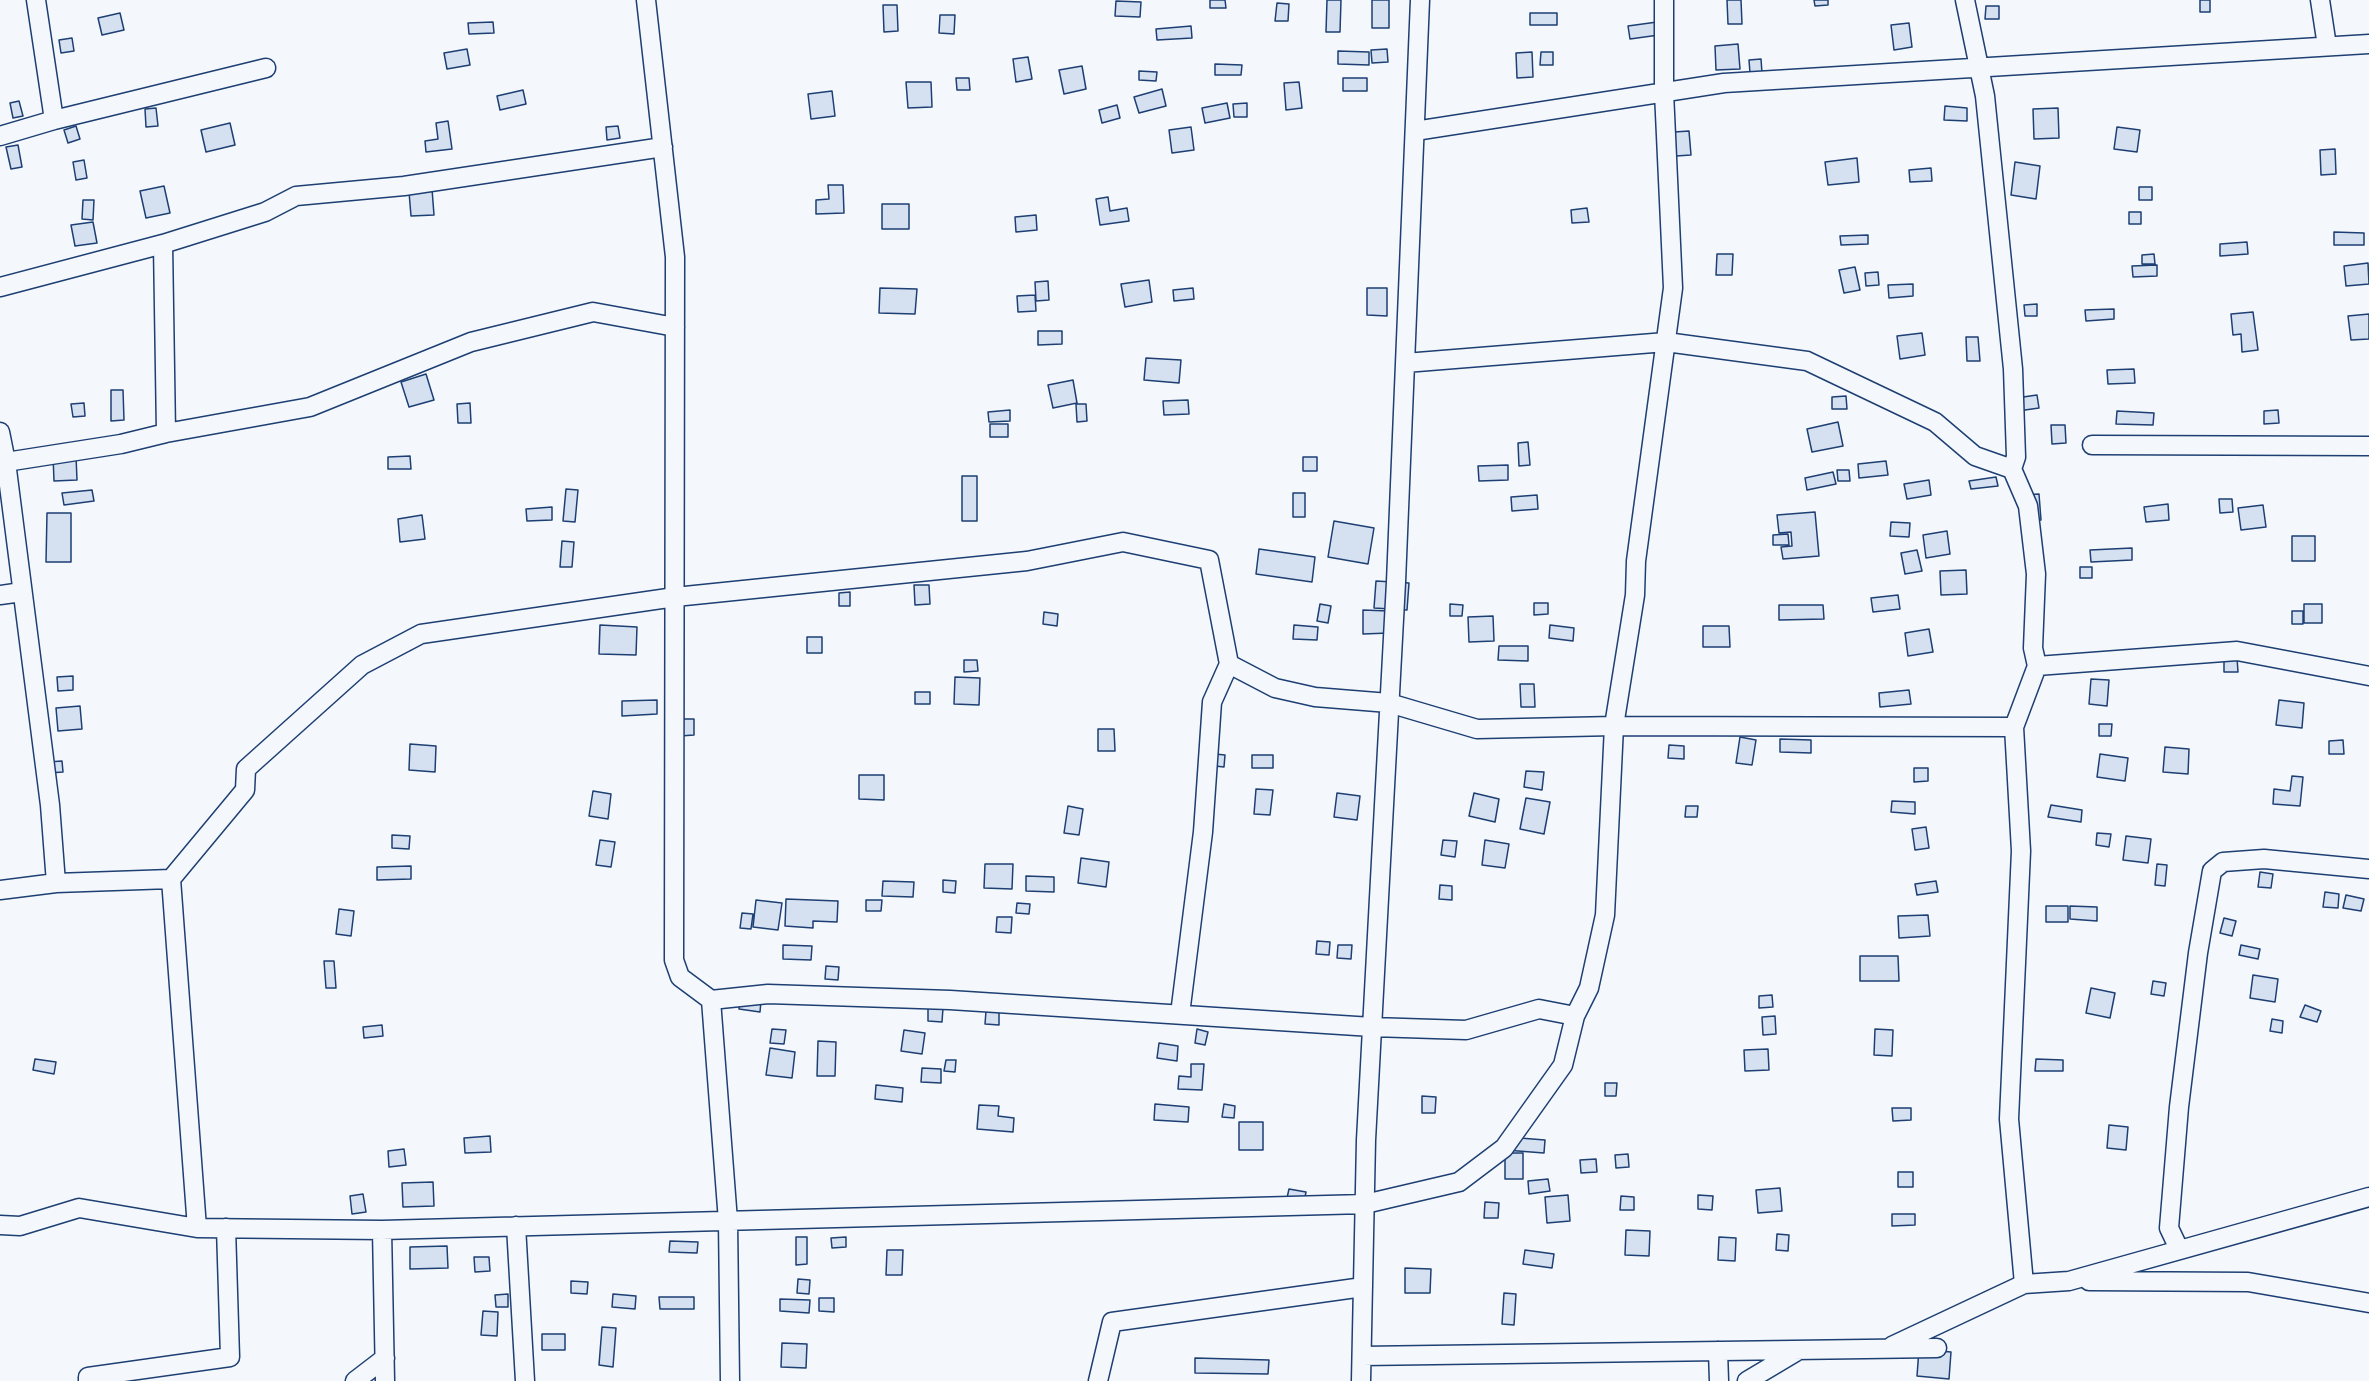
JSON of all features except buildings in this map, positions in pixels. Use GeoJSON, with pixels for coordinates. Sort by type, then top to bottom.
{"type":"FeatureCollection","features":[{"type":"Feature","properties":{"kind":"street"},"geometry":{"type":"LineString","coordinates":[[36,0],[54,120]]}},
{"type":"Feature","properties":{"kind":"street"},"geometry":{"type":"LineString","coordinates":[[646,0],[675,258],[674,960],[680,977],[711,1000],[779,994],[950,999],[1372,1027],[1466,1030],[1539,1009],[1575,1016]]}},
{"type":"Feature","properties":{"kind":"street"},"geometry":{"type":"LineString","coordinates":[[1361,1381],[1372,1027],[1405,363],[1420,0]]}},
{"type":"Feature","properties":{"kind":"street"},"geometry":{"type":"LineString","coordinates":[[0,1225],[20,1226],[79,1208],[197,1228],[382,1230],[1365,1204],[1459,1182],[1504,1148],[1563,1065],[1575,1016],[1589,988],[1605,915],[1614,726],[1635,595],[1635,561],[1673,288],[1664,92],[1664,0]]}},
{"type":"Feature","properties":{"kind":"street"},"geometry":{"type":"LineString","coordinates":[[1965,0],[1985,96],[2013,369],[2016,457],[2012,469],[2028,506],[2036,574],[2033,648],[2037,666],[2014,727],[2021,851],[2009,1119],[2024,1284]]}},
{"type":"Feature","properties":{"kind":"street"},"geometry":{"type":"LineString","coordinates":[[2320,0],[2327,46]]}},
{"type":"Feature","properties":{"kind":"street"},"geometry":{"type":"LineString","coordinates":[[1415,131],[1724,83],[2369,44]]}},
{"type":"Feature","properties":{"kind":"street"},"geometry":{"type":"LineString","coordinates":[[0,136],[54,120],[266,68]]}},
{"type":"Feature","properties":{"kind":"street"},"geometry":{"type":"LineString","coordinates":[[0,287],[164,244],[265,212],[296,196],[404,186],[663,147]]}},
{"type":"Feature","properties":{"kind":"street"},"geometry":{"type":"LineString","coordinates":[[164,244],[166,433]]}},
{"type":"Feature","properties":{"kind":"street"},"geometry":{"type":"LineString","coordinates":[[6,462],[121,444],[166,433],[310,407],[471,342],[593,312],[675,327]]}},
{"type":"Feature","properties":{"kind":"street"},"geometry":{"type":"LineString","coordinates":[[1405,363],[1666,342],[1807,361],[1935,422],[1975,456],[2012,469]]}},
{"type":"Feature","properties":{"kind":"street"},"geometry":{"type":"LineString","coordinates":[[0,432],[6,462],[50,805],[56,883]]}},
{"type":"Feature","properties":{"kind":"street"},"geometry":{"type":"LineString","coordinates":[[2092,445],[2369,446]]}},
{"type":"Feature","properties":{"kind":"street"},"geometry":{"type":"LineString","coordinates":[[197,1228],[171,879],[245,790],[246,769],[362,664],[421,634],[675,597],[1028,561],[1123,542],[1209,560],[1229,664],[1212,702],[1203,832],[1180,1014]]}},
{"type":"Feature","properties":{"kind":"street"},"geometry":{"type":"LineString","coordinates":[[0,595],[22,592]]}},
{"type":"Feature","properties":{"kind":"street"},"geometry":{"type":"LineString","coordinates":[[2037,666],[2237,651],[2369,676]]}},
{"type":"Feature","properties":{"kind":"street"},"geometry":{"type":"LineString","coordinates":[[1229,664],[1275,688],[1316,697],[1389,703],[1477,729],[1614,726],[2014,727]]}},
{"type":"Feature","properties":{"kind":"street"},"geometry":{"type":"LineString","coordinates":[[2179,1249],[2169,1228],[2198,953],[2212,871],[2223,862],[2264,859],[2369,869]]}},
{"type":"Feature","properties":{"kind":"street"},"geometry":{"type":"LineString","coordinates":[[0,890],[56,883],[171,879]]}},
{"type":"Feature","properties":{"kind":"street"},"geometry":{"type":"LineString","coordinates":[[711,1000],[728,1221],[730,1381]]}},
{"type":"Feature","properties":{"kind":"street"},"geometry":{"type":"LineString","coordinates":[[2069,1281],[2369,1197]]}},
{"type":"Feature","properties":{"kind":"street"},"geometry":{"type":"LineString","coordinates":[[516,1226],[525,1381]]}},
{"type":"Feature","properties":{"kind":"street"},"geometry":{"type":"LineString","coordinates":[[88,1381],[88,1377],[230,1356],[226,1228]]}},
{"type":"Feature","properties":{"kind":"street"},"geometry":{"type":"LineString","coordinates":[[382,1230],[385,1381]]}},
{"type":"Feature","properties":{"kind":"street"},"geometry":{"type":"LineString","coordinates":[[1887,1348],[2024,1284],[2069,1281],[2248,1282],[2369,1303]]}},
{"type":"Feature","properties":{"kind":"street"},"geometry":{"type":"LineString","coordinates":[[1098,1381],[1112,1322],[1364,1287]]}},
{"type":"Feature","properties":{"kind":"street"},"geometry":{"type":"LineString","coordinates":[[1362,1356],[1937,1348]]}},
{"type":"Feature","properties":{"kind":"street"},"geometry":{"type":"LineString","coordinates":[[1747,1381],[1800,1349]]}},
{"type":"Feature","properties":{"kind":"street"},"geometry":{"type":"LineString","coordinates":[[1718,1351],[1719,1381]]}},
{"type":"Feature","properties":{"kind":"street"},"geometry":{"type":"LineString","coordinates":[[355,1381],[385,1358]]}}]}
